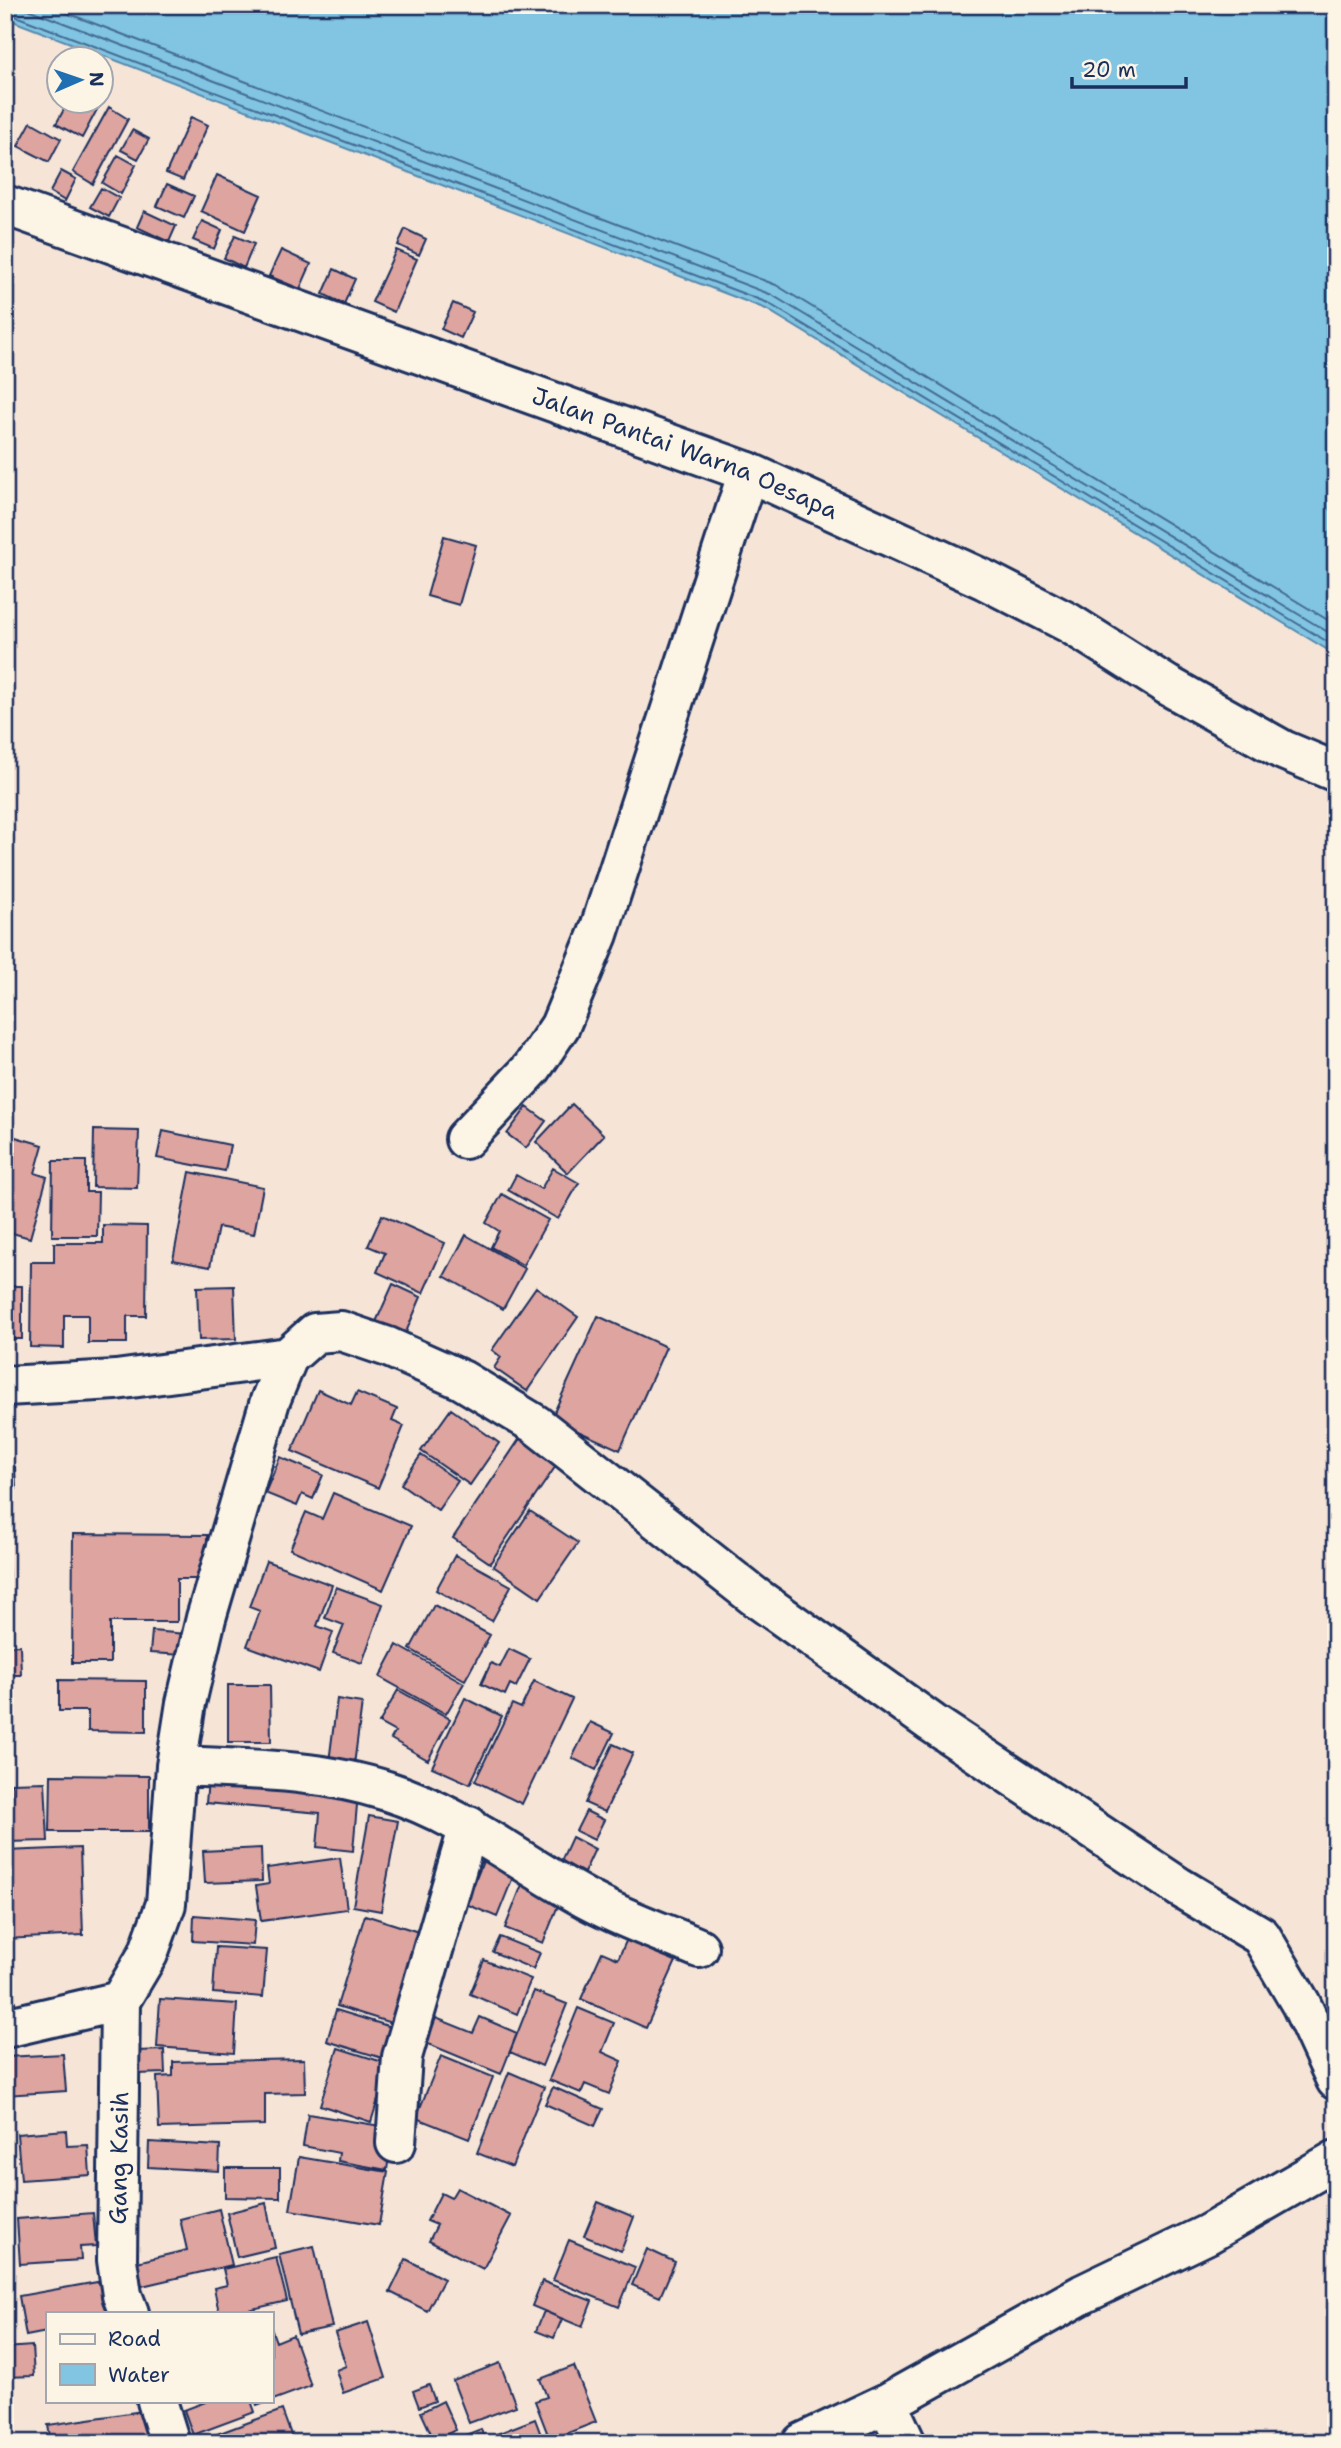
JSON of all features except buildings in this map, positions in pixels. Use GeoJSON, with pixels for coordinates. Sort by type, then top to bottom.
{"type":"FeatureCollection","features":[{"type":"Feature","properties":{"kind":"street","name":"Jalan Pantai Warna Oesapa"},"geometry":{"type":"LineString","coordinates":[[5,205],[748,472],[997,586],[1069,623],[1167,685],[1283,750],[1336,772]]}},
{"type":"Feature","properties":{"kind":"street"},"geometry":{"type":"LineString","coordinates":[[466,1139],[532,1068],[560,1026],[598,934],[748,472]]}},
{"type":"Feature","properties":{"kind":"street"},"geometry":{"type":"LineString","coordinates":[[5,2028],[120,2001],[148,1954],[166,1904],[176,1766],[186,1703],[206,1618],[270,1401],[288,1357],[314,1333],[341,1331],[388,1347],[463,1380],[535,1424],[754,1596],[932,1723],[1179,1887],[1261,1936],[1301,2004],[1336,2080]]}},
{"type":"Feature","properties":{"kind":"street"},"geometry":{"type":"LineString","coordinates":[[5,1386],[116,1380],[288,1357]]}},
{"type":"Feature","properties":{"kind":"street"},"geometry":{"type":"LineString","coordinates":[[176,1766],[271,1770],[333,1777],[388,1791],[469,1826],[592,1902],[699,1948]]}},
{"type":"Feature","properties":{"kind":"street"},"geometry":{"type":"LineString","coordinates":[[396,2143],[404,2047],[469,1826]]}},
{"type":"Feature","properties":{"kind":"street","name":"Gang Kasih"},"geometry":{"type":"LineString","coordinates":[[120,2001],[117,2260],[122,2295],[129,2312]]}},
{"type":"Feature","properties":{"kind":"street"},"geometry":{"type":"LineString","coordinates":[[802,2443],[887,2403],[1083,2294],[1209,2234],[1336,2160]]}},
{"type":"Feature","properties":{"kind":"street"},"geometry":{"type":"LineString","coordinates":[[157,2402],[170,2443]]}},
{"type":"Feature","properties":{"kind":"street"},"geometry":{"type":"LineString","coordinates":[[887,2403],[906,2443]]}},
{"type":"Feature","properties":{"kind":"water"},"geometry":{"type":"Polygon","coordinates":[[[5,5],[1336,5],[1336,655],[766,309],[116,60],[116,46],[78,46],[5,18],[5,5]]]}}]}
